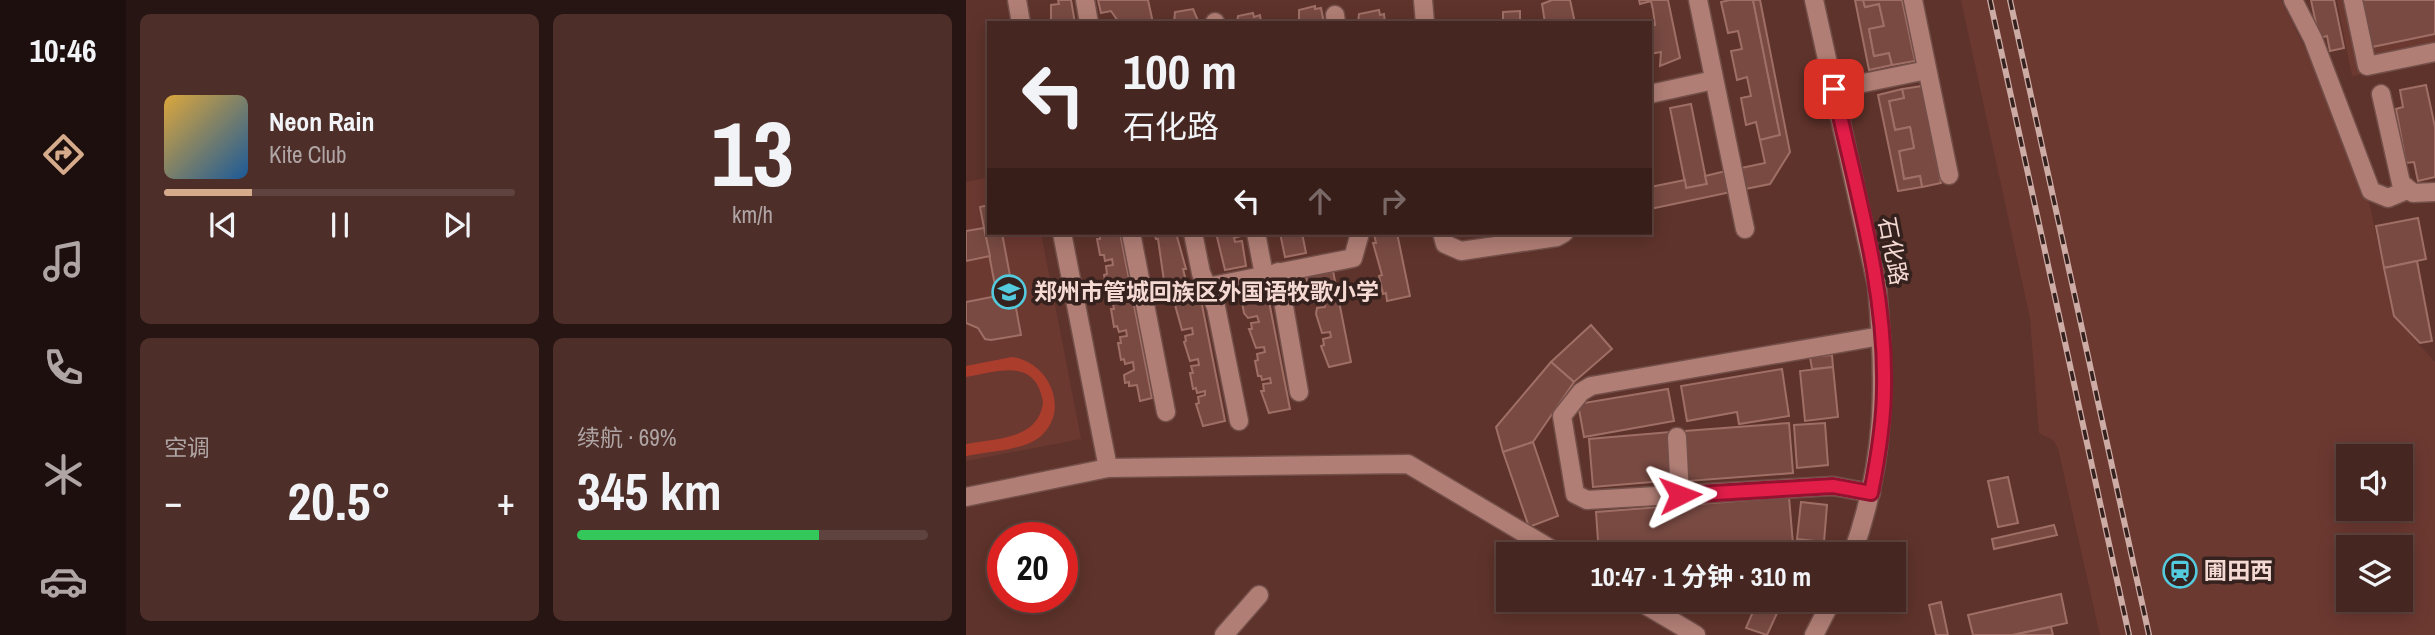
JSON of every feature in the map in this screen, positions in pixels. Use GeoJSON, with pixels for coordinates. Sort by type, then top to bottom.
{"type":"FeatureCollection","features":[{"type":"Feature","properties":{"kind":"street"},"geometry":{"type":"LineString","coordinates":[[1017,0],[1021,21]]}},
{"type":"Feature","properties":{"kind":"street"},"geometry":{"type":"LineString","coordinates":[[1085,0],[1089,21]]}},
{"type":"Feature","properties":{"kind":"street"},"geometry":{"type":"LineString","coordinates":[[1423,0],[1425,21]]}},
{"type":"Feature","properties":{"kind":"street"},"geometry":{"type":"LineString","coordinates":[[1698,0],[1745,229]]}},
{"type":"Feature","properties":{"kind":"street","name":"石化路"},"geometry":{"type":"LineString","coordinates":[[1814,0],[1877,286],[1881,336],[1884,387],[1880,447],[1871,493],[1856,542]]}},
{"type":"Feature","properties":{"kind":"street"},"geometry":{"type":"LineString","coordinates":[[1913,0],[1949,175]]}},
{"type":"Feature","properties":{"kind":"street"},"geometry":{"type":"LineString","coordinates":[[2293,0],[2313,39],[2371,191],[2388,198],[2407,190],[2435,192]]}},
{"type":"Feature","properties":{"kind":"street"},"geometry":{"type":"LineString","coordinates":[[2353,0],[2367,66],[2435,52]]}},
{"type":"Feature","properties":{"kind":"street"},"geometry":{"type":"LineString","coordinates":[[1834,89],[1927,70]]}},
{"type":"Feature","properties":{"kind":"street"},"geometry":{"type":"LineString","coordinates":[[1652,93],[1714,80]]}},
{"type":"Feature","properties":{"kind":"street"},"geometry":{"type":"LineString","coordinates":[[2381,94],[2401,183],[2407,190]]}},
{"type":"Feature","properties":{"kind":"street"},"geometry":{"type":"LineString","coordinates":[[1062,235],[1108,468]]}},
{"type":"Feature","properties":{"kind":"street"},"geometry":{"type":"LineString","coordinates":[[1131,235],[1166,412]]}},
{"type":"Feature","properties":{"kind":"street"},"geometry":{"type":"LineString","coordinates":[[1193,235],[1201,273],[1216,307],[1239,421]]}},
{"type":"Feature","properties":{"kind":"street"},"geometry":{"type":"LineString","coordinates":[[1257,235],[1271,274],[1299,392]]}},
{"type":"Feature","properties":{"kind":"street"},"geometry":{"type":"LineString","coordinates":[[1207,286],[1353,258],[1359,235]]}},
{"type":"Feature","properties":{"kind":"street"},"geometry":{"type":"LineString","coordinates":[[1443,235],[1445,244],[1461,251],[1560,235]]}},
{"type":"Feature","properties":{"kind":"street"},"geometry":{"type":"LineString","coordinates":[[1871,493],[1833,486],[1587,500],[1575,494],[1562,416],[1581,392],[1591,386],[1881,336]]}},
{"type":"Feature","properties":{"kind":"street"},"geometry":{"type":"LineString","coordinates":[[1677,437],[1680,495]]}},
{"type":"Feature","properties":{"kind":"street"},"geometry":{"type":"LineString","coordinates":[[966,497],[1108,468],[1408,464],[1539,542]]}},
{"type":"Feature","properties":{"kind":"street"},"geometry":{"type":"LineString","coordinates":[[1224,635],[1259,595]]}},
{"type":"Feature","properties":{"kind":"street"},"geometry":{"type":"LineString","coordinates":[[1657,612],[1696,635]]}},
{"type":"Feature","properties":{"kind":"street"},"geometry":{"type":"LineString","coordinates":[[1814,635],[1826,612]]}},
{"type":"Feature","properties":{"kind":"shaded area","name":"圃田西"},"geometry":{"type":"Polygon","coordinates":[[[1961,0],[2281,0],[2322,83],[2370,206],[2393,316],[2435,362],[2435,635],[2100,635],[2058,448],[2053,440],[2039,433],[2030,318],[1961,0]]]}},
{"type":"Feature","properties":{"kind":"shaded area"},"geometry":{"type":"Polygon","coordinates":[[[2337,0],[2435,0],[2435,60],[2352,76],[2337,0]]]}},
{"type":"Feature","properties":{"kind":"shaded area","name":"郑州市管城回族区外国语牧歌小学"},"geometry":{"type":"Polygon","coordinates":[[[987,177],[987,235],[1041,235],[1081,439],[966,461],[966,182],[987,177]]]}},
{"type":"Feature","properties":{"kind":"shaded area"},"geometry":{"type":"Polygon","coordinates":[[[1012,357],[1025,360],[1045,377],[1054,400],[1050,425],[1041,436],[1025,445],[966,456],[966,444],[1014,435],[1034,424],[1040,414],[1043,402],[1039,388],[1033,378],[1024,373],[1003,370],[966,377],[966,366],[1012,357]]]}},
{"type":"Feature","properties":{"kind":"building"},"geometry":{"type":"Polygon","coordinates":[[[1058,0],[1071,0],[1075,21],[1051,21],[1051,5],[1059,4],[1058,0]]]}},
{"type":"Feature","properties":{"kind":"building"},"geometry":{"type":"Polygon","coordinates":[[[1098,0],[1148,0],[1153,21],[1118,21],[1111,11],[1101,13],[1098,0]]]}},
{"type":"Feature","properties":{"kind":"building"},"geometry":{"type":"Polygon","coordinates":[[[1552,0],[1570,0],[1575,21],[1545,21],[1542,4],[1552,0]]]}},
{"type":"Feature","properties":{"kind":"building"},"geometry":{"type":"Polygon","coordinates":[[[1639,0],[1668,0],[1680,58],[1660,66],[1661,52],[1652,54],[1652,26],[1655,25],[1651,1],[1640,4],[1639,0]]]}},
{"type":"Feature","properties":{"kind":"building"},"geometry":{"type":"Polygon","coordinates":[[[1753,0],[1780,135],[1760,140],[1756,122],[1746,125],[1741,98],[1751,96],[1747,77],[1737,80],[1731,51],[1742,49],[1738,31],[1728,33],[1721,2],[1753,0]]]}},
{"type":"Feature","properties":{"kind":"building"},"geometry":{"type":"Polygon","coordinates":[[[1753,0],[1760,0],[1790,152],[1770,184],[1745,189],[1741,168],[1765,163],[1760,140],[1780,135],[1753,0]]]}},
{"type":"Feature","properties":{"kind":"building"},"geometry":{"type":"Polygon","coordinates":[[[1855,0],[1863,0],[1865,7],[1879,4],[1884,26],[1869,29],[1874,56],[1889,53],[1892,65],[1869,70],[1855,0]]]}},
{"type":"Feature","properties":{"kind":"building"},"geometry":{"type":"Polygon","coordinates":[[[1863,0],[1902,0],[1915,61],[1892,65],[1889,53],[1874,56],[1869,29],[1884,26],[1879,4],[1865,7],[1863,0]]]}},
{"type":"Feature","properties":{"kind":"building"},"geometry":{"type":"Polygon","coordinates":[[[2311,0],[2334,0],[2344,48],[2330,51],[2327,36],[2319,38],[2311,0]]]}},
{"type":"Feature","properties":{"kind":"building"},"geometry":{"type":"Polygon","coordinates":[[[2362,0],[2435,0],[2435,34],[2372,47],[2362,0]]]}},
{"type":"Feature","properties":{"kind":"building"},"geometry":{"type":"Polygon","coordinates":[[[1315,6],[1315,9],[1321,8],[1324,21],[1299,21],[1299,10],[1315,6]]]}},
{"type":"Feature","properties":{"kind":"building"},"geometry":{"type":"Polygon","coordinates":[[[1193,9],[1198,21],[1174,21],[1175,12],[1193,9]]]}},
{"type":"Feature","properties":{"kind":"building"},"geometry":{"type":"Polygon","coordinates":[[[1379,10],[1380,15],[1384,14],[1385,21],[1358,21],[1359,14],[1379,10]]]}},
{"type":"Feature","properties":{"kind":"building"},"geometry":{"type":"Polygon","coordinates":[[[1520,11],[1520,21],[1503,21],[1503,12],[1520,11]]]}},
{"type":"Feature","properties":{"kind":"building"},"geometry":{"type":"Polygon","coordinates":[[[1253,13],[1254,17],[1260,15],[1261,21],[1237,21],[1238,16],[1253,13]]]}},
{"type":"Feature","properties":{"kind":"building"},"geometry":{"type":"Polygon","coordinates":[[[2426,85],[2435,127],[2435,177],[2418,181],[2414,162],[2406,163],[2396,109],[2403,107],[2400,90],[2426,85]]]}},
{"type":"Feature","properties":{"kind":"building"},"geometry":{"type":"Polygon","coordinates":[[[1922,86],[1941,183],[1922,187],[1920,176],[1904,179],[1899,151],[1914,148],[1910,127],[1895,130],[1889,101],[1904,98],[1902,89],[1922,86]]]}},
{"type":"Feature","properties":{"kind":"building"},"geometry":{"type":"Polygon","coordinates":[[[1902,89],[1904,98],[1889,101],[1895,130],[1910,127],[1914,148],[1899,151],[1904,179],[1920,176],[1922,187],[1898,191],[1878,95],[1902,89]]]}},
{"type":"Feature","properties":{"kind":"building"},"geometry":{"type":"Polygon","coordinates":[[[1691,104],[1707,184],[1686,188],[1670,108],[1691,104]]]}},
{"type":"Feature","properties":{"kind":"building"},"geometry":{"type":"Polygon","coordinates":[[[1726,171],[1731,192],[1652,209],[1652,187],[1685,180],[1686,188],[1707,184],[1705,176],[1726,171]]]}},
{"type":"Feature","properties":{"kind":"building"},"geometry":{"type":"Polygon","coordinates":[[[987,205],[987,235],[1002,235],[1021,335],[985,339],[978,328],[966,323],[966,302],[997,296],[980,207],[987,205]]]}},
{"type":"Feature","properties":{"kind":"building"},"geometry":{"type":"Polygon","coordinates":[[[2418,218],[2426,259],[2384,268],[2376,226],[2418,218]]]}},
{"type":"Feature","properties":{"kind":"building"},"geometry":{"type":"Polygon","coordinates":[[[984,228],[990,256],[966,261],[966,231],[984,228]]]}},
{"type":"Feature","properties":{"kind":"building"},"geometry":{"type":"Polygon","coordinates":[[[1100,235],[1120,235],[1152,398],[1140,401],[1137,385],[1129,386],[1129,382],[1125,383],[1124,375],[1134,370],[1133,362],[1125,364],[1124,359],[1121,360],[1118,343],[1121,343],[1120,337],[1127,336],[1126,330],[1119,332],[1117,326],[1114,327],[1111,309],[1114,309],[1113,304],[1121,303],[1119,295],[1112,297],[1111,291],[1107,291],[1104,275],[1107,274],[1106,266],[1113,265],[1112,259],[1105,261],[1104,255],[1100,255],[1097,239],[1100,239],[1100,235]]]}},
{"type":"Feature","properties":{"kind":"building"},"geometry":{"type":"Polygon","coordinates":[[[1155,235],[1177,235],[1186,269],[1183,269],[1186,281],[1167,284],[1164,281],[1155,235]]]}},
{"type":"Feature","properties":{"kind":"building"},"geometry":{"type":"Polygon","coordinates":[[[1216,235],[1241,235],[1234,238],[1235,242],[1242,241],[1246,266],[1225,270],[1216,235]]]}},
{"type":"Feature","properties":{"kind":"building"},"geometry":{"type":"Polygon","coordinates":[[[1280,235],[1302,235],[1306,253],[1285,257],[1280,235]]]}},
{"type":"Feature","properties":{"kind":"building"},"geometry":{"type":"Polygon","coordinates":[[[1374,235],[1397,235],[1410,296],[1387,301],[1379,276],[1382,275],[1373,243],[1376,243],[1374,235]]]}},
{"type":"Feature","properties":{"kind":"building"},"geometry":{"type":"Polygon","coordinates":[[[2417,261],[2432,341],[2420,343],[2394,316],[2384,268],[2417,261]]]}},
{"type":"Feature","properties":{"kind":"building"},"geometry":{"type":"Polygon","coordinates":[[[1333,271],[1351,362],[1329,367],[1321,346],[1324,345],[1323,339],[1331,337],[1330,332],[1322,333],[1316,314],[1317,308],[1325,307],[1324,301],[1314,303],[1310,298],[1306,276],[1333,271]]]}},
{"type":"Feature","properties":{"kind":"building"},"geometry":{"type":"Polygon","coordinates":[[[1266,286],[1290,409],[1269,413],[1261,391],[1264,391],[1263,384],[1271,383],[1270,378],[1262,380],[1261,376],[1258,376],[1255,361],[1258,360],[1257,354],[1265,352],[1264,347],[1256,348],[1249,329],[1252,329],[1251,323],[1259,322],[1257,316],[1248,318],[1244,313],[1240,291],[1266,286]]]}},
{"type":"Feature","properties":{"kind":"building"},"geometry":{"type":"Polygon","coordinates":[[[1201,300],[1225,421],[1203,426],[1196,404],[1199,403],[1198,397],[1205,395],[1205,391],[1197,393],[1196,388],[1193,389],[1190,373],[1193,373],[1191,366],[1199,365],[1198,359],[1190,361],[1184,342],[1185,336],[1193,334],[1192,328],[1182,330],[1175,305],[1201,300]]]}},
{"type":"Feature","properties":{"kind":"building"},"geometry":{"type":"Polygon","coordinates":[[[1591,325],[1612,349],[1574,382],[1551,362],[1591,325]]]}},
{"type":"Feature","properties":{"kind":"building"},"geometry":{"type":"Polygon","coordinates":[[[1832,355],[1833,367],[1812,369],[1810,357],[1832,355]]]}},
{"type":"Feature","properties":{"kind":"building"},"geometry":{"type":"Polygon","coordinates":[[[1551,362],[1574,382],[1533,442],[1503,452],[1496,427],[1551,362]]]}},
{"type":"Feature","properties":{"kind":"building"},"geometry":{"type":"Polygon","coordinates":[[[1833,367],[1838,417],[1805,421],[1800,371],[1833,367]]]}},
{"type":"Feature","properties":{"kind":"building"},"geometry":{"type":"Polygon","coordinates":[[[1782,369],[1789,416],[1739,424],[1737,412],[1687,421],[1681,386],[1782,369]]]}},
{"type":"Feature","properties":{"kind":"building"},"geometry":{"type":"Polygon","coordinates":[[[1668,389],[1674,421],[1584,437],[1578,404],[1668,389]]]}},
{"type":"Feature","properties":{"kind":"building"},"geometry":{"type":"Polygon","coordinates":[[[1789,423],[1793,473],[1688,481],[1685,431],[1789,423]]]}},
{"type":"Feature","properties":{"kind":"building"},"geometry":{"type":"Polygon","coordinates":[[[1825,423],[1828,465],[1797,468],[1794,425],[1825,423]]]}},
{"type":"Feature","properties":{"kind":"building"},"geometry":{"type":"Polygon","coordinates":[[[1670,432],[1675,480],[1593,487],[1589,439],[1670,432]]]}},
{"type":"Feature","properties":{"kind":"building"},"geometry":{"type":"Polygon","coordinates":[[[1533,442],[1558,516],[1529,527],[1503,452],[1533,442]]]}},
{"type":"Feature","properties":{"kind":"building"},"geometry":{"type":"Polygon","coordinates":[[[2008,477],[2018,523],[1998,527],[1988,481],[2008,477]]]}},
{"type":"Feature","properties":{"kind":"building"},"geometry":{"type":"Polygon","coordinates":[[[1789,497],[1793,542],[1598,542],[1596,512],[1789,497]]]}},
{"type":"Feature","properties":{"kind":"building"},"geometry":{"type":"Polygon","coordinates":[[[1801,502],[1827,505],[1824,542],[1797,539],[1801,502]]]}},
{"type":"Feature","properties":{"kind":"building"},"geometry":{"type":"Polygon","coordinates":[[[2054,525],[2057,535],[1994,549],[1992,539],[2054,525]]]}},
{"type":"Feature","properties":{"kind":"building"},"geometry":{"type":"Polygon","coordinates":[[[2061,594],[2067,623],[2013,635],[1973,635],[1968,615],[2061,594]]]}},
{"type":"Feature","properties":{"kind":"building"},"geometry":{"type":"Polygon","coordinates":[[[1941,602],[1948,635],[1936,635],[1929,605],[1941,602]]]}},
{"type":"Feature","properties":{"kind":"building"},"geometry":{"type":"Polygon","coordinates":[[[1753,612],[1778,612],[1767,635],[1746,628],[1753,612]]]}},
{"type":"Feature","properties":{"kind":"building"},"geometry":{"type":"Polygon","coordinates":[[[2051,627],[2053,635],[2013,635],[2051,627]]]}},
{"type":"Feature","properties":{"kind":"railway"},"geometry":{"type":"LineString","coordinates":[[1990,0],[2129,635]]}},
{"type":"Feature","properties":{"kind":"railway"},"geometry":{"type":"LineString","coordinates":[[2010,0],[2149,635]]}},
{"type":"Feature","properties":{"kind":"place","name":"郑州市管城回族区外国语牧歌小学"},"geometry":{"type":"Point","coordinates":[1009,292]}},
{"type":"Feature","properties":{"kind":"place","name":"圃田西"},"geometry":{"type":"Point","coordinates":[2180,571]}},
{"type":"Feature","properties":{"kind":"route"},"geometry":{"type":"LineString","coordinates":[[1680,495],[1833,486],[1871,493],[1880,447],[1884,387],[1877,286],[1834,89]]}}]}
